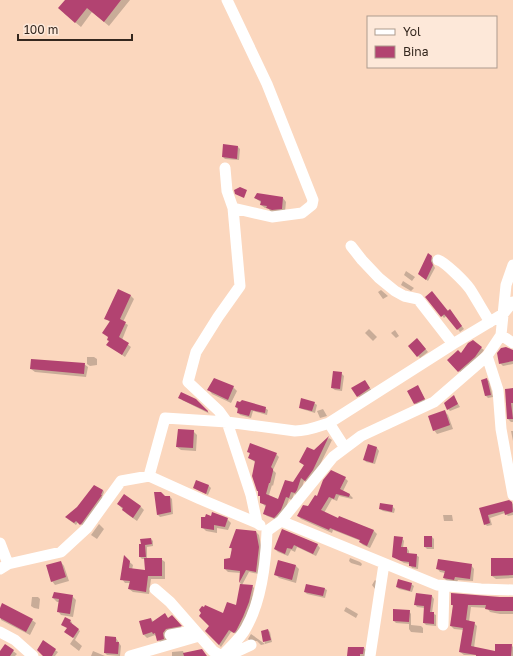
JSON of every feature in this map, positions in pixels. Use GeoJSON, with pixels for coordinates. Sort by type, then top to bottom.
{"type":"FeatureCollection","features":[{"type":"Feature","properties":{"kind":"street"},"geometry":{"type":"LineString","coordinates":[[227,0],[267,84],[313,200],[312,205],[302,213],[272,217],[233,208]]}},
{"type":"Feature","properties":{"kind":"street"},"geometry":{"type":"LineString","coordinates":[[225,168],[227,192],[233,208],[240,286],[196,352],[188,382],[219,411],[227,422],[252,495],[257,523]]}},
{"type":"Feature","properties":{"kind":"street"},"geometry":{"type":"LineString","coordinates":[[351,246],[375,273],[395,291],[404,296],[418,300],[453,344]]}},
{"type":"Feature","properties":{"kind":"street"},"geometry":{"type":"LineString","coordinates":[[438,260],[447,266],[470,288],[490,322]]}},
{"type":"Feature","properties":{"kind":"street"},"geometry":{"type":"LineString","coordinates":[[170,635],[186,632],[207,643],[213,651],[222,656],[227,651],[246,628],[257,603],[264,566],[267,531],[281,521],[333,457],[361,436],[434,402],[487,356],[501,335],[506,285],[513,265]]}},
{"type":"Feature","properties":{"kind":"street"},"geometry":{"type":"LineString","coordinates":[[149,476],[165,418],[227,422],[305,431],[329,423],[453,344],[504,314],[513,302]]}},
{"type":"Feature","properties":{"kind":"street"},"geometry":{"type":"LineString","coordinates":[[501,335],[513,343]]}},
{"type":"Feature","properties":{"kind":"street"},"geometry":{"type":"LineString","coordinates":[[487,356],[498,390],[501,429],[513,495]]}},
{"type":"Feature","properties":{"kind":"street"},"geometry":{"type":"LineString","coordinates":[[329,423],[346,448]]}},
{"type":"Feature","properties":{"kind":"street"},"geometry":{"type":"LineString","coordinates":[[0,543],[4,567],[61,552],[87,528],[121,482],[149,476],[257,523],[267,531]]}},
{"type":"Feature","properties":{"kind":"street"},"geometry":{"type":"LineString","coordinates":[[281,521],[436,585],[513,590]]}},
{"type":"Feature","properties":{"kind":"street"},"geometry":{"type":"LineString","coordinates":[[370,656],[384,564]]}},
{"type":"Feature","properties":{"kind":"street"},"geometry":{"type":"LineString","coordinates":[[443,625],[444,586]]}},
{"type":"Feature","properties":{"kind":"street"},"geometry":{"type":"LineString","coordinates":[[155,590],[170,602],[203,648]]}},
{"type":"Feature","properties":{"kind":"street"},"geometry":{"type":"LineString","coordinates":[[0,632],[15,640],[33,656]]}},
{"type":"Feature","properties":{"kind":"street"},"geometry":{"type":"LineString","coordinates":[[130,656],[194,637]]}},
{"type":"Feature","properties":{"kind":"street"},"geometry":{"type":"LineString","coordinates":[[227,651],[238,652],[251,645]]}},
{"type":"Feature","properties":{"kind":"building"},"geometry":{"type":"Polygon","coordinates":[[[65,0],[121,0],[104,22],[87,8],[75,23],[58,8],[65,0]]]}},
{"type":"Feature","properties":{"kind":"building"},"geometry":{"type":"Polygon","coordinates":[[[223,144],[238,146],[237,159],[222,157],[223,144]]]}},
{"type":"Feature","properties":{"kind":"building"},"geometry":{"type":"Polygon","coordinates":[[[240,187],[247,190],[244,198],[235,194],[234,190],[240,187]]]}},
{"type":"Feature","properties":{"kind":"building"},"geometry":{"type":"Polygon","coordinates":[[[257,193],[283,197],[282,209],[272,210],[266,208],[267,206],[260,205],[261,201],[254,198],[257,193]]]}},
{"type":"Feature","properties":{"kind":"building"},"geometry":{"type":"Polygon","coordinates":[[[428,253],[432,256],[431,261],[433,265],[426,280],[418,274],[428,253]]]}},
{"type":"Feature","properties":{"kind":"building"},"geometry":{"type":"Polygon","coordinates":[[[118,289],[131,295],[120,319],[126,322],[119,337],[129,343],[122,355],[106,345],[109,341],[107,340],[108,337],[102,333],[110,321],[104,319],[118,289]]]}},
{"type":"Feature","properties":{"kind":"building"},"geometry":{"type":"Polygon","coordinates":[[[432,291],[448,311],[441,317],[425,297],[432,291]]]}},
{"type":"Feature","properties":{"kind":"building"},"geometry":{"type":"Polygon","coordinates":[[[450,309],[462,326],[457,330],[444,314],[450,309]]]}},
{"type":"Feature","properties":{"kind":"building"},"geometry":{"type":"Polygon","coordinates":[[[417,338],[426,349],[417,357],[408,346],[417,338]]]}},
{"type":"Feature","properties":{"kind":"building"},"geometry":{"type":"Polygon","coordinates":[[[473,340],[482,347],[475,357],[458,372],[447,360],[458,350],[461,353],[468,343],[473,340]]]}},
{"type":"Feature","properties":{"kind":"building"},"geometry":{"type":"Polygon","coordinates":[[[506,347],[513,350],[513,361],[499,364],[497,353],[501,348],[506,347]]]}},
{"type":"Feature","properties":{"kind":"building"},"geometry":{"type":"Polygon","coordinates":[[[31,359],[85,363],[84,374],[30,369],[31,359]]]}},
{"type":"Feature","properties":{"kind":"building"},"geometry":{"type":"Polygon","coordinates":[[[333,371],[342,372],[340,389],[331,388],[333,371]]]}},
{"type":"Feature","properties":{"kind":"building"},"geometry":{"type":"Polygon","coordinates":[[[214,378],[234,386],[228,400],[207,390],[214,378]]]}},
{"type":"Feature","properties":{"kind":"building"},"geometry":{"type":"Polygon","coordinates":[[[487,378],[491,395],[485,396],[481,380],[487,378]]]}},
{"type":"Feature","properties":{"kind":"building"},"geometry":{"type":"Polygon","coordinates":[[[365,380],[370,388],[357,397],[351,388],[365,380]]]}},
{"type":"Feature","properties":{"kind":"building"},"geometry":{"type":"Polygon","coordinates":[[[418,385],[425,399],[414,404],[407,391],[418,385]]]}},
{"type":"Feature","properties":{"kind":"building"},"geometry":{"type":"Polygon","coordinates":[[[513,388],[513,403],[511,403],[513,419],[507,419],[505,389],[513,388]]]}},
{"type":"Feature","properties":{"kind":"building"},"geometry":{"type":"Polygon","coordinates":[[[181,392],[196,399],[208,412],[178,398],[181,392]]]}},
{"type":"Feature","properties":{"kind":"building"},"geometry":{"type":"Polygon","coordinates":[[[454,395],[458,404],[447,410],[444,403],[454,395]]]}},
{"type":"Feature","properties":{"kind":"building"},"geometry":{"type":"Polygon","coordinates":[[[301,398],[315,402],[312,411],[299,408],[301,398]]]}},
{"type":"Feature","properties":{"kind":"building"},"geometry":{"type":"Polygon","coordinates":[[[242,400],[266,407],[265,413],[251,410],[249,416],[237,413],[238,408],[235,407],[237,401],[240,402],[242,400]]]}},
{"type":"Feature","properties":{"kind":"building"},"geometry":{"type":"Polygon","coordinates":[[[445,410],[450,425],[433,431],[428,416],[445,410]]]}},
{"type":"Feature","properties":{"kind":"building"},"geometry":{"type":"Polygon","coordinates":[[[178,429],[194,430],[193,448],[176,447],[178,429]]]}},
{"type":"Feature","properties":{"kind":"building"},"geometry":{"type":"Polygon","coordinates":[[[329,436],[313,470],[305,481],[301,478],[297,490],[295,493],[291,492],[289,498],[286,497],[281,510],[276,516],[274,518],[263,514],[266,505],[260,503],[260,496],[258,496],[258,491],[252,476],[255,461],[248,458],[250,453],[247,452],[250,443],[277,453],[271,467],[273,471],[266,494],[278,499],[285,480],[293,482],[304,465],[299,462],[307,447],[314,450],[329,436]]]}},
{"type":"Feature","properties":{"kind":"building"},"geometry":{"type":"Polygon","coordinates":[[[368,444],[377,447],[373,463],[363,460],[368,444]]]}},
{"type":"Feature","properties":{"kind":"building"},"geometry":{"type":"Polygon","coordinates":[[[331,470],[346,477],[340,489],[350,494],[349,497],[336,494],[334,499],[329,497],[321,510],[338,518],[339,516],[374,530],[367,546],[359,542],[360,540],[330,528],[329,530],[297,516],[303,505],[308,506],[315,495],[317,496],[323,480],[331,470]]]}},
{"type":"Feature","properties":{"kind":"building"},"geometry":{"type":"Polygon","coordinates":[[[196,480],[209,485],[206,494],[193,488],[196,480]]]}},
{"type":"Feature","properties":{"kind":"building"},"geometry":{"type":"Polygon","coordinates":[[[94,485],[103,490],[102,495],[82,523],[80,525],[76,521],[74,523],[65,517],[77,507],[94,485]]]}},
{"type":"Feature","properties":{"kind":"building"},"geometry":{"type":"Polygon","coordinates":[[[154,492],[161,492],[165,496],[170,496],[171,512],[157,515],[154,492]]]}},
{"type":"Feature","properties":{"kind":"building"},"geometry":{"type":"Polygon","coordinates":[[[124,494],[141,506],[133,518],[122,510],[123,508],[117,504],[124,494]]]}},
{"type":"Feature","properties":{"kind":"building"},"geometry":{"type":"Polygon","coordinates":[[[509,500],[512,502],[513,512],[505,515],[504,511],[488,515],[490,523],[484,525],[479,508],[509,500]]]}},
{"type":"Feature","properties":{"kind":"building"},"geometry":{"type":"Polygon","coordinates":[[[380,503],[393,505],[392,512],[379,509],[380,503]]]}},
{"type":"Feature","properties":{"kind":"building"},"geometry":{"type":"Polygon","coordinates":[[[212,512],[228,518],[225,527],[214,525],[214,530],[201,528],[201,517],[205,517],[206,514],[211,516],[212,512]]]}},
{"type":"Feature","properties":{"kind":"building"},"geometry":{"type":"Polygon","coordinates":[[[236,529],[256,531],[259,547],[256,572],[246,570],[239,583],[240,571],[224,569],[224,559],[230,558],[232,548],[229,548],[236,529]]]}},
{"type":"Feature","properties":{"kind":"building"},"geometry":{"type":"Polygon","coordinates":[[[282,529],[318,544],[313,554],[294,545],[292,549],[287,548],[285,554],[274,549],[282,529]]]}},
{"type":"Feature","properties":{"kind":"building"},"geometry":{"type":"Polygon","coordinates":[[[394,536],[403,537],[401,547],[407,547],[407,553],[417,554],[416,567],[409,566],[409,562],[401,561],[392,557],[394,536]]]}},
{"type":"Feature","properties":{"kind":"building"},"geometry":{"type":"Polygon","coordinates":[[[424,536],[432,536],[432,547],[424,547],[424,536]]]}},
{"type":"Feature","properties":{"kind":"building"},"geometry":{"type":"Polygon","coordinates":[[[151,538],[152,544],[145,545],[146,557],[139,557],[139,544],[141,544],[140,539],[151,538]]]}},
{"type":"Feature","properties":{"kind":"building"},"geometry":{"type":"Polygon","coordinates":[[[124,555],[130,561],[129,568],[145,570],[144,558],[162,558],[162,576],[148,576],[146,592],[128,589],[130,581],[120,580],[124,555]]]}},
{"type":"Feature","properties":{"kind":"building"},"geometry":{"type":"Polygon","coordinates":[[[491,558],[513,558],[513,575],[491,576],[491,558]]]}},
{"type":"Feature","properties":{"kind":"building"},"geometry":{"type":"Polygon","coordinates":[[[438,559],[472,564],[470,579],[455,577],[454,580],[443,578],[445,571],[436,569],[438,559]]]}},
{"type":"Feature","properties":{"kind":"building"},"geometry":{"type":"Polygon","coordinates":[[[278,560],[296,565],[292,580],[274,575],[278,560]]]}},
{"type":"Feature","properties":{"kind":"building"},"geometry":{"type":"Polygon","coordinates":[[[61,561],[66,577],[51,582],[46,565],[61,561]]]}},
{"type":"Feature","properties":{"kind":"building"},"geometry":{"type":"Polygon","coordinates":[[[398,579],[412,583],[410,591],[396,587],[398,579]]]}},
{"type":"Feature","properties":{"kind":"building"},"geometry":{"type":"Polygon","coordinates":[[[240,584],[253,585],[249,602],[236,631],[234,633],[229,630],[219,645],[205,631],[209,626],[199,616],[201,613],[199,610],[205,605],[223,613],[227,602],[236,605],[240,584]]]}},
{"type":"Feature","properties":{"kind":"building"},"geometry":{"type":"Polygon","coordinates":[[[306,584],[325,588],[323,596],[304,592],[306,584]]]}},
{"type":"Feature","properties":{"kind":"building"},"geometry":{"type":"Polygon","coordinates":[[[54,592],[73,595],[70,614],[57,612],[59,599],[52,598],[54,592]]]}},
{"type":"Feature","properties":{"kind":"building"},"geometry":{"type":"Polygon","coordinates":[[[416,593],[432,595],[430,612],[434,612],[434,624],[423,623],[424,606],[414,605],[416,593]]]}},
{"type":"Feature","properties":{"kind":"building"},"geometry":{"type":"Polygon","coordinates":[[[451,593],[513,597],[513,611],[496,611],[485,609],[486,605],[468,605],[466,620],[475,622],[471,646],[495,651],[495,644],[512,644],[511,656],[476,656],[459,652],[463,628],[450,626],[453,605],[451,605],[451,593]]]}},
{"type":"Feature","properties":{"kind":"building"},"geometry":{"type":"Polygon","coordinates":[[[2,603],[33,619],[26,632],[0,618],[0,608],[2,603]]]}},
{"type":"Feature","properties":{"kind":"building"},"geometry":{"type":"Polygon","coordinates":[[[393,609],[410,610],[409,622],[393,621],[393,609]]]}},
{"type":"Feature","properties":{"kind":"building"},"geometry":{"type":"Polygon","coordinates":[[[165,613],[168,618],[172,615],[182,626],[166,629],[163,633],[164,639],[157,641],[155,633],[153,634],[152,632],[143,635],[139,621],[151,618],[152,622],[165,613]]]}},
{"type":"Feature","properties":{"kind":"building"},"geometry":{"type":"Polygon","coordinates":[[[65,617],[71,620],[70,622],[79,629],[73,638],[64,632],[67,628],[61,625],[65,617]]]}},
{"type":"Feature","properties":{"kind":"building"},"geometry":{"type":"Polygon","coordinates":[[[268,629],[271,640],[263,642],[261,631],[268,629]]]}},
{"type":"Feature","properties":{"kind":"building"},"geometry":{"type":"Polygon","coordinates":[[[105,636],[116,637],[116,642],[119,642],[118,654],[104,653],[105,636]]]}},
{"type":"Feature","properties":{"kind":"building"},"geometry":{"type":"Polygon","coordinates":[[[43,640],[56,649],[52,656],[43,656],[37,650],[43,640]]]}},
{"type":"Feature","properties":{"kind":"building"},"geometry":{"type":"Polygon","coordinates":[[[5,644],[14,650],[10,656],[0,656],[0,651],[5,644]]]}},
{"type":"Feature","properties":{"kind":"building"},"geometry":{"type":"Polygon","coordinates":[[[348,647],[364,647],[363,654],[360,654],[360,656],[347,656],[348,647]]]}},
{"type":"Feature","properties":{"kind":"building"},"geometry":{"type":"Polygon","coordinates":[[[202,649],[207,656],[184,656],[183,653],[202,649]]]}}]}
